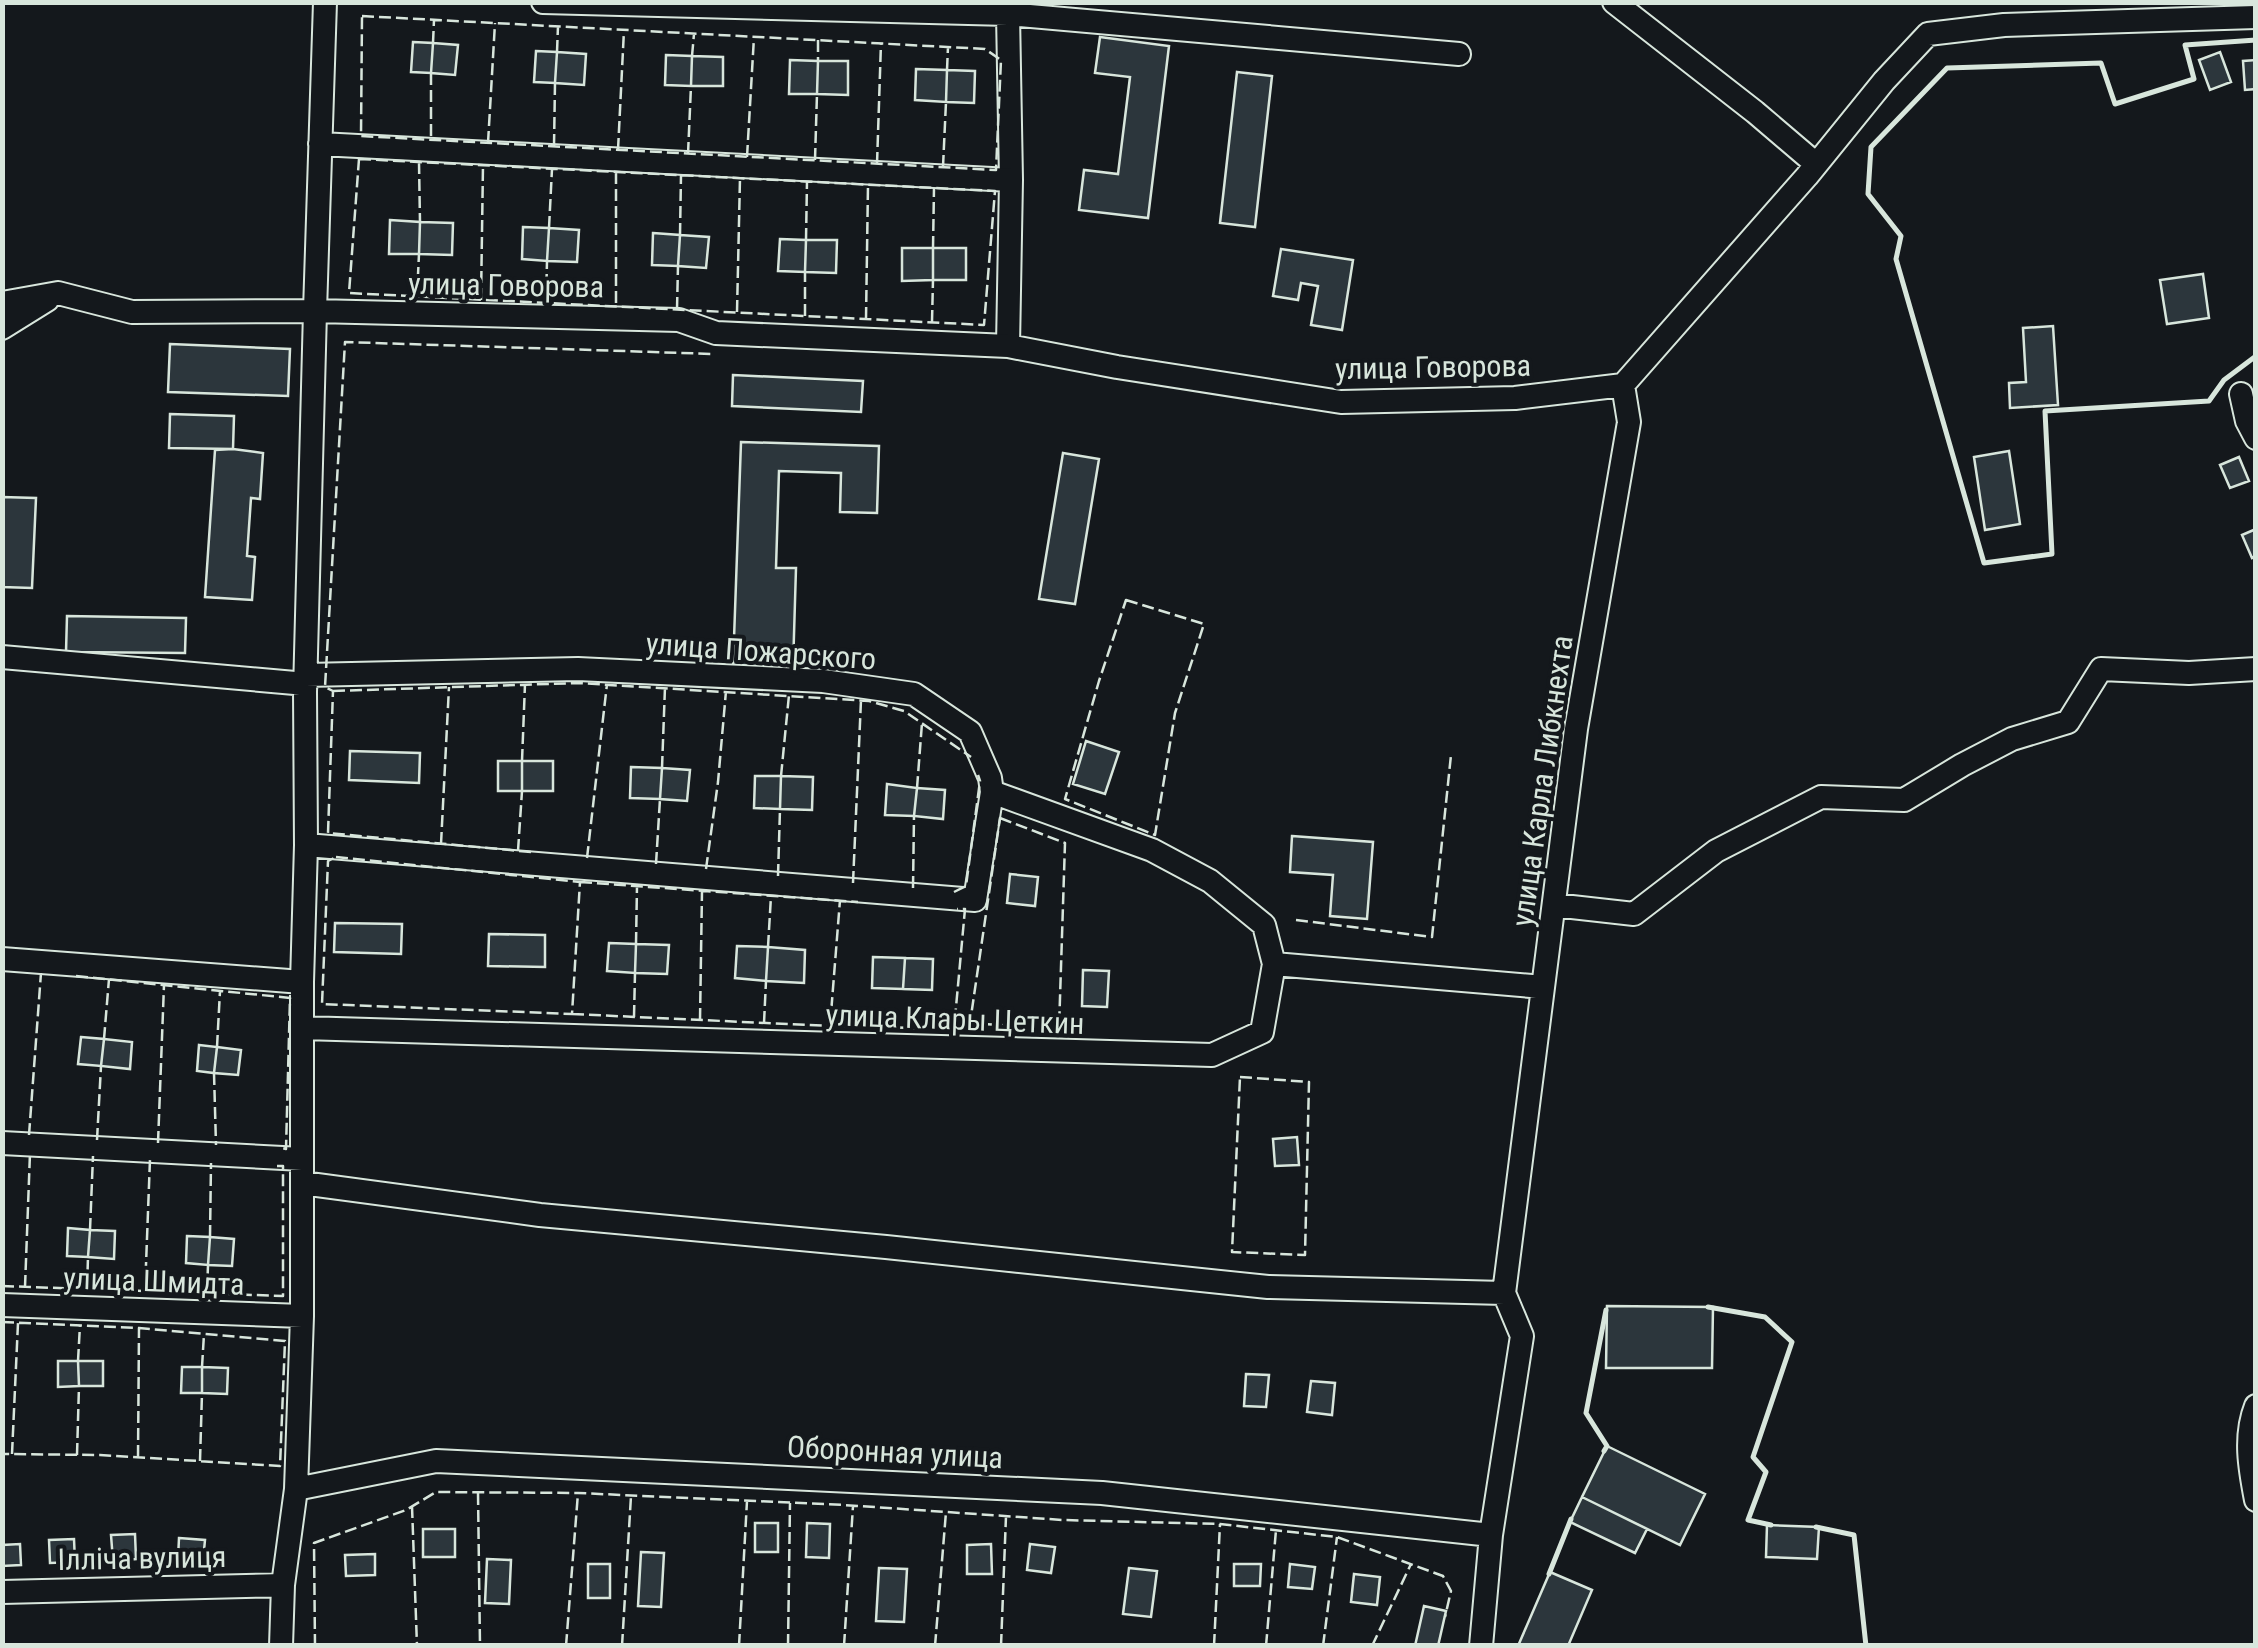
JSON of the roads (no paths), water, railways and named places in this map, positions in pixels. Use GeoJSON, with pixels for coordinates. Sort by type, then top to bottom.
{"type":"FeatureCollection","features":[{"type":"Feature","properties":{"kind":"street"},"geometry":{"type":"LineString","coordinates":[[281,1646],[283,1585],[296,1489],[302,1316],[306,679],[325,2]]}},
{"type":"Feature","properties":{"kind":"street"},"geometry":{"type":"LineString","coordinates":[[544,2],[1008,15],[1459,54]]}},
{"type":"Feature","properties":{"kind":"street"},"geometry":{"type":"LineString","coordinates":[[1614,2],[1816,164]]}},
{"type":"Feature","properties":{"kind":"street"},"geometry":{"type":"LineString","coordinates":[[1008,15],[1011,180],[1008,346]]}},
{"type":"Feature","properties":{"kind":"street"},"geometry":{"type":"LineString","coordinates":[[1623,386],[1928,34],[2004,25],[2256,17]]}},
{"type":"Feature","properties":{"kind":"street"},"geometry":{"type":"LineString","coordinates":[[320,144],[1011,180]]}},
{"type":"Feature","properties":{"kind":"street"},"geometry":{"type":"LineString","coordinates":[[2,328],[58,293]]}},
{"type":"Feature","properties":{"kind":"street","name":"улица Говорова"},"geometry":{"type":"LineString","coordinates":[[2,303],[58,293],[132,312],[314,311],[679,320],[716,333],[1008,346],[1341,402],[1515,398],[1623,386]]}},
{"type":"Feature","properties":{"kind":"street","name":"улица Карла Либкнехта"},"geometry":{"type":"LineString","coordinates":[[1481,1646],[1491,1536],[1522,1336],[1504,1293],[1576,729],[1629,422],[1623,386]]}},
{"type":"Feature","properties":{"kind":"street"},"geometry":{"type":"LineString","coordinates":[[2241,394],[2247,421],[2256,438]]}},
{"type":"Feature","properties":{"kind":"street","name":"улица Пожарского"},"geometry":{"type":"LineString","coordinates":[[2,657],[306,679],[578,670],[823,681],[914,694],[970,732],[992,792]]}},
{"type":"Feature","properties":{"kind":"street"},"geometry":{"type":"LineString","coordinates":[[1554,905],[1634,914],[1716,851],[1821,797],[1904,800],[2012,739],[2068,722],[2101,669],[2188,673],[2256,669]]}},
{"type":"Feature","properties":{"kind":"street"},"geometry":{"type":"LineString","coordinates":[[306,845],[975,900],[992,792],[1152,850],[1210,880],[1264,925],[1274,964],[1543,987]]}},
{"type":"Feature","properties":{"kind":"street"},"geometry":{"type":"LineString","coordinates":[[2,959],[302,982]]}},
{"type":"Feature","properties":{"kind":"street","name":"улица Клары Цеткин"},"geometry":{"type":"LineString","coordinates":[[303,1028],[1212,1055],[1262,1032],[1274,964]]}},
{"type":"Feature","properties":{"kind":"street"},"geometry":{"type":"LineString","coordinates":[[2,1143],[302,1159]]}},
{"type":"Feature","properties":{"kind":"street"},"geometry":{"type":"LineString","coordinates":[[302,1183],[540,1215],[1268,1287],[1504,1293]]}},
{"type":"Feature","properties":{"kind":"street","name":"улица Шмидта"},"geometry":{"type":"LineString","coordinates":[[2,1305],[302,1316]]}},
{"type":"Feature","properties":{"kind":"street"},"geometry":{"type":"LineString","coordinates":[[2256,1406],[2250,1420],[2250,1465],[2256,1500]]}},
{"type":"Feature","properties":{"kind":"street","name":"Оборонная улица"},"geometry":{"type":"LineString","coordinates":[[296,1489],[436,1460],[1102,1492],[1491,1536]]}},
{"type":"Feature","properties":{"kind":"street","name":"Ілліча вулиця"},"geometry":{"type":"LineString","coordinates":[[2,1592],[283,1585]]}}]}
